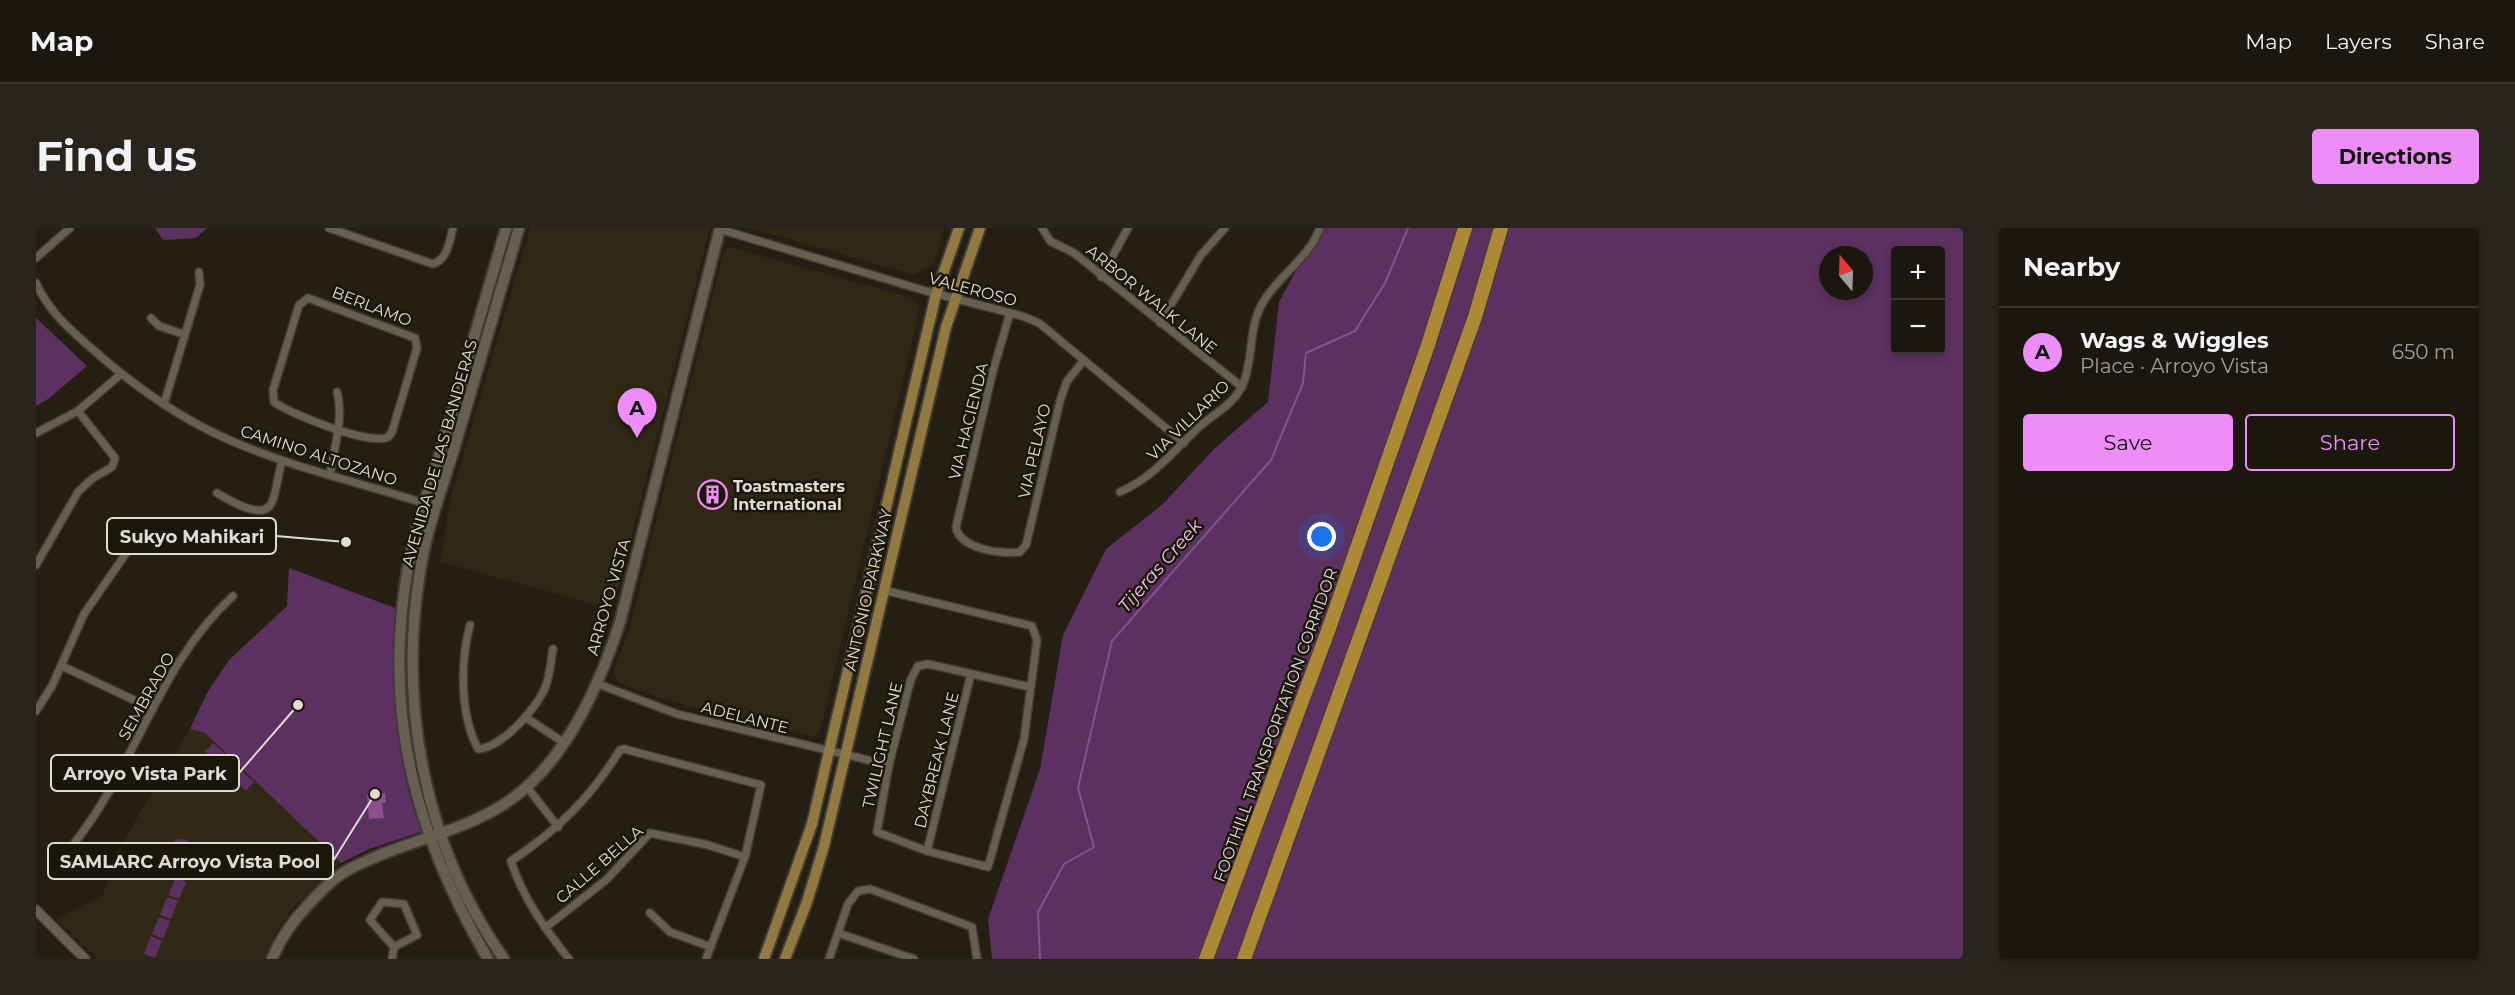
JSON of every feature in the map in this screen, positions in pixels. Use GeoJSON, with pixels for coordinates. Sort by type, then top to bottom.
{"type":"FeatureCollection","features":[{"type":"Feature","properties":{"kind":"highway","name":"FOOTHILL TRANSPORTATION CORRIDOR"},"geometry":{"type":"LineString","coordinates":[[1206,959],[1328,631],[1461,245],[1463,228]]}},
{"type":"Feature","properties":{"kind":"highway"},"geometry":{"type":"LineString","coordinates":[[1244,959],[1476,317],[1501,228]]}},
{"type":"Feature","properties":{"kind":"main road","name":"AVENIDA DE LAS BANDERAS"},"geometry":{"type":"LineString","coordinates":[[488,959],[458,908],[429,838],[406,752],[400,681],[400,638],[407,573],[424,503],[506,228]]}},
{"type":"Feature","properties":{"kind":"main road","name":"AVENIDA DE LAS BANDERAS"},"geometry":{"type":"LineString","coordinates":[[504,959],[469,902],[441,833],[418,750],[412,681],[412,638],[419,575],[436,507],[519,228]]}},
{"type":"Feature","properties":{"kind":"main road","name":"ANTONIO PARKWAY"},"geometry":{"type":"LineString","coordinates":[[764,959],[812,824],[827,751],[936,294],[959,228]]}},
{"type":"Feature","properties":{"kind":"main road","name":"ANTONIO PARKWAY"},"geometry":{"type":"LineString","coordinates":[[785,959],[816,874],[954,298],[980,228]]}},
{"type":"Feature","properties":{"kind":"main road","name":"ARROYO VISTA"},"geometry":{"type":"LineString","coordinates":[[272,959],[278,945],[296,918],[341,874],[394,850],[477,820],[527,787],[563,742],[598,684],[627,597],[720,229]]}},
{"type":"Feature","properties":{"kind":"street"},"geometry":{"type":"LineString","coordinates":[[36,258],[70,228]]}},
{"type":"Feature","properties":{"kind":"street"},"geometry":{"type":"LineString","coordinates":[[329,228],[425,264],[438,263],[446,254],[453,228]]}},
{"type":"Feature","properties":{"kind":"street"},"geometry":{"type":"LineString","coordinates":[[1101,277],[1128,228]]}},
{"type":"Feature","properties":{"kind":"street"},"geometry":{"type":"LineString","coordinates":[[1160,322],[1202,255],[1225,228]]}},
{"type":"Feature","properties":{"kind":"street","name":"VIA VILLARIO"},"geometry":{"type":"LineString","coordinates":[[1120,492],[1142,482],[1232,401],[1242,387],[1250,356],[1251,338],[1262,304],[1272,289],[1307,254],[1320,228]]}},
{"type":"Feature","properties":{"kind":"street","name":"VALEROSO"},"geometry":{"type":"LineString","coordinates":[[720,229],[1039,323],[1184,443]]}},
{"type":"Feature","properties":{"kind":"street","name":"ARBOR WALK LANE"},"geometry":{"type":"LineString","coordinates":[[1043,231],[1050,241],[1074,253],[1101,277],[1242,387]]}},
{"type":"Feature","properties":{"kind":"street"},"geometry":{"type":"LineString","coordinates":[[164,404],[183,334],[200,285],[199,272]]}},
{"type":"Feature","properties":{"kind":"street","name":"CAMINO ALTOZANO"},"geometry":{"type":"LineString","coordinates":[[36,283],[54,314],[121,374],[164,404],[227,439],[282,461],[436,507]]}},
{"type":"Feature","properties":{"kind":"street","name":"BERLAMO"},"geometry":{"type":"LineString","coordinates":[[308,298],[410,334],[417,343],[392,432],[388,437],[375,439],[338,429],[279,405],[272,397],[299,305],[308,298]]}},
{"type":"Feature","properties":{"kind":"street","name":"VIA HACIENDA"},"geometry":{"type":"LineString","coordinates":[[1010,313],[993,371],[956,526],[958,536],[965,543],[1010,553],[1020,552]]}},
{"type":"Feature","properties":{"kind":"street"},"geometry":{"type":"LineString","coordinates":[[151,318],[159,326],[183,334]]}},
{"type":"Feature","properties":{"kind":"street","name":"VIA PELAYO"},"geometry":{"type":"LineString","coordinates":[[1020,552],[1026,545],[1060,401],[1067,381],[1084,360]]}},
{"type":"Feature","properties":{"kind":"street"},"geometry":{"type":"LineString","coordinates":[[36,433],[78,411],[121,374]]}},
{"type":"Feature","properties":{"kind":"street"},"geometry":{"type":"LineString","coordinates":[[330,474],[338,429],[340,404],[337,393]]}},
{"type":"Feature","properties":{"kind":"street"},"geometry":{"type":"LineString","coordinates":[[36,564],[78,492],[93,478],[112,466],[115,458],[78,411]]}},
{"type":"Feature","properties":{"kind":"street"},"geometry":{"type":"LineString","coordinates":[[217,493],[257,511],[266,509],[272,504],[282,461]]}},
{"type":"Feature","properties":{"kind":"street"},"geometry":{"type":"LineString","coordinates":[[36,711],[62,666],[84,614],[136,539]]}},
{"type":"Feature","properties":{"kind":"street"},"geometry":{"type":"LineString","coordinates":[[883,590],[1032,626],[1037,640],[1029,687],[1024,739],[988,867],[927,851]]}},
{"type":"Feature","properties":{"kind":"street","name":"SEMBRADO"},"geometry":{"type":"LineString","coordinates":[[72,846],[118,773],[171,674],[193,641],[232,596]]}},
{"type":"Feature","properties":{"kind":"street"},"geometry":{"type":"LineString","coordinates":[[470,625],[466,641],[465,699],[471,735],[478,749],[490,749],[504,740],[525,717],[547,685],[553,649]]}},
{"type":"Feature","properties":{"kind":"street","name":"TWILIGHT LANE"},"geometry":{"type":"LineString","coordinates":[[927,851],[877,832],[889,765],[911,679],[918,666],[928,664],[971,674]]}},
{"type":"Feature","properties":{"kind":"street"},"geometry":{"type":"LineString","coordinates":[[62,666],[153,709]]}},
{"type":"Feature","properties":{"kind":"street"},"geometry":{"type":"LineString","coordinates":[[971,674],[1029,687]]}},
{"type":"Feature","properties":{"kind":"street","name":"DAYBREAK LANE"},"geometry":{"type":"LineString","coordinates":[[927,851],[971,674]]}},
{"type":"Feature","properties":{"kind":"street","name":"ADELANTE"},"geometry":{"type":"LineString","coordinates":[[598,684],[677,714],[889,765]]}},
{"type":"Feature","properties":{"kind":"street"},"geometry":{"type":"LineString","coordinates":[[525,717],[563,742]]}},
{"type":"Feature","properties":{"kind":"street"},"geometry":{"type":"LineString","coordinates":[[569,959],[545,928],[517,879],[511,861],[558,827],[580,806],[620,750],[629,749],[752,780],[758,782],[762,788],[745,856],[706,959]]}},
{"type":"Feature","properties":{"kind":"street"},"geometry":{"type":"LineString","coordinates":[[527,787],[558,827]]}},
{"type":"Feature","properties":{"kind":"street","name":"CALLE BELLA"},"geometry":{"type":"LineString","coordinates":[[545,928],[606,880],[651,832],[745,856]]}},
{"type":"Feature","properties":{"kind":"street"},"geometry":{"type":"LineString","coordinates":[[829,959],[848,904],[858,891],[870,889],[972,927],[977,959]]}},
{"type":"Feature","properties":{"kind":"street"},"geometry":{"type":"LineString","coordinates":[[382,902],[404,904],[417,935],[394,947],[369,920],[382,902]]}},
{"type":"Feature","properties":{"kind":"street"},"geometry":{"type":"LineString","coordinates":[[36,910],[85,959]]}},
{"type":"Feature","properties":{"kind":"street"},"geometry":{"type":"LineString","coordinates":[[650,914],[670,932],[711,947]]}},
{"type":"Feature","properties":{"kind":"street"},"geometry":{"type":"LineString","coordinates":[[838,933],[914,959]]}},
{"type":"Feature","properties":{"kind":"street"},"geometry":{"type":"LineString","coordinates":[[392,959],[394,947]]}},
{"type":"Feature","properties":{"kind":"shaded area"},"geometry":{"type":"Polygon","coordinates":[[[155,228],[207,228],[196,238],[163,240],[155,228]]]}},
{"type":"Feature","properties":{"kind":"shaded area"},"geometry":{"type":"Polygon","coordinates":[[[530,228],[710,228],[613,609],[440,562],[451,496],[530,228]]]}},
{"type":"Feature","properties":{"kind":"shaded area"},"geometry":{"type":"Polygon","coordinates":[[[750,228],[944,228],[934,264],[914,275],[750,228]]]}},
{"type":"Feature","properties":{"kind":"shaded area"},"geometry":{"type":"Polygon","coordinates":[[[1319,228],[1963,228],[1963,959],[992,959],[988,919],[1040,769],[1063,635],[1106,549],[1163,504],[1214,449],[1268,402],[1279,302],[1319,228]]]}},
{"type":"Feature","properties":{"kind":"shaded area"},"geometry":{"type":"Polygon","coordinates":[[[730,247],[913,298],[920,308],[820,732],[813,737],[668,701],[617,682],[613,672],[630,626],[724,250],[730,247]]]}},
{"type":"Feature","properties":{"kind":"shaded area"},"geometry":{"type":"Polygon","coordinates":[[[36,318],[87,366],[48,399],[36,406],[36,318]]]}},
{"type":"Feature","properties":{"kind":"shaded area"},"geometry":{"type":"Polygon","coordinates":[[[289,568],[395,608],[394,666],[400,749],[412,804],[421,832],[369,849],[341,863],[205,733],[190,729],[207,693],[229,660],[287,606],[289,568]]]}},
{"type":"Feature","properties":{"kind":"shaded area"},"geometry":{"type":"Polygon","coordinates":[[[190,729],[205,733],[341,863],[293,908],[276,932],[264,959],[98,959],[56,919],[102,896],[127,835],[190,729]]]}},
{"type":"Feature","properties":{"kind":"shaded area"},"geometry":{"type":"Polygon","coordinates":[[[213,743],[226,755],[217,763],[205,751],[213,743]]]}},
{"type":"Feature","properties":{"kind":"shaded area"},"geometry":{"type":"Polygon","coordinates":[[[227,756],[240,769],[232,777],[219,765],[227,756]]]}},
{"type":"Feature","properties":{"kind":"shaded area"},"geometry":{"type":"Polygon","coordinates":[[[241,770],[254,782],[246,791],[233,778],[241,770]]]}},
{"type":"Feature","properties":{"kind":"shaded area"},"geometry":{"type":"Polygon","coordinates":[[[385,793],[386,803],[382,803],[384,818],[369,819],[367,795],[385,793]]]}},
{"type":"Feature","properties":{"kind":"shaded area"},"geometry":{"type":"Polygon","coordinates":[[[181,839],[190,843],[194,852],[190,861],[181,865],[172,861],[168,852],[172,843],[181,839]]]}},
{"type":"Feature","properties":{"kind":"shaded area"},"geometry":{"type":"Polygon","coordinates":[[[176,877],[186,882],[179,899],[168,895],[176,877]]]}},
{"type":"Feature","properties":{"kind":"shaded area"},"geometry":{"type":"Polygon","coordinates":[[[167,897],[178,901],[171,919],[160,915],[167,897]]]}},
{"type":"Feature","properties":{"kind":"shaded area"},"geometry":{"type":"Polygon","coordinates":[[[159,917],[170,921],[163,939],[152,934],[159,917]]]}},
{"type":"Feature","properties":{"kind":"shaded area"},"geometry":{"type":"Polygon","coordinates":[[[151,936],[162,941],[155,958],[144,954],[151,936]]]}},
{"type":"Feature","properties":{"kind":"waterway","name":"Tijeras Creek"},"geometry":{"type":"LineString","coordinates":[[1040,959],[1038,912],[1064,864],[1094,847],[1078,788],[1112,641],[1271,460],[1303,383],[1306,353],[1355,331],[1385,283],[1408,228]]}},
{"type":"Feature","properties":{"kind":"place","name":"Wags & Wiggles"},"geometry":{"type":"Point","coordinates":[637,438]}},
{"type":"Feature","properties":{"kind":"place","name":"Toastmasters International"},"geometry":{"type":"Point","coordinates":[712,495]}},
{"type":"Feature","properties":{"kind":"place","name":"Sukyo Mahikari"},"geometry":{"type":"Point","coordinates":[346,542]}},
{"type":"Feature","properties":{"kind":"place","name":"Arroyo Vista Park"},"geometry":{"type":"Point","coordinates":[298,705]}},
{"type":"Feature","properties":{"kind":"place","name":"SAMLARC Arroyo Vista Pool"},"geometry":{"type":"Point","coordinates":[375,794]}}]}
